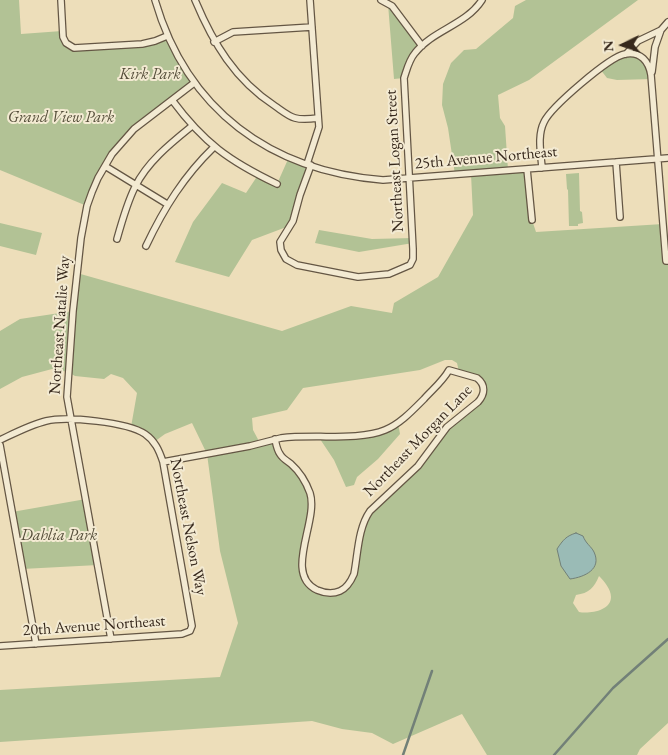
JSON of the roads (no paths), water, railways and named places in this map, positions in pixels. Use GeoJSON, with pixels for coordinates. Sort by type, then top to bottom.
{"type":"FeatureCollection","features":[{"type":"Feature","properties":{"kind":"street"},"geometry":{"type":"LineString","coordinates":[[60,0],[64,40],[68,45],[78,49],[142,44],[167,36]]}},
{"type":"Feature","properties":{"kind":"street","name":"25th Avenue Northeast"},"geometry":{"type":"LineString","coordinates":[[155,0],[167,36],[178,58],[206,100],[235,127],[270,149],[309,165],[348,176],[383,180],[668,158]]}},
{"type":"Feature","properties":{"kind":"street"},"geometry":{"type":"LineString","coordinates":[[195,0],[214,42],[237,73],[252,89],[268,102],[296,118],[318,118]]}},
{"type":"Feature","properties":{"kind":"street"},"geometry":{"type":"LineString","coordinates":[[309,165],[318,136],[310,0],[318,0]]}},
{"type":"Feature","properties":{"kind":"street"},"geometry":{"type":"LineString","coordinates":[[381,0],[392,6],[422,46]]}},
{"type":"Feature","properties":{"kind":"street","name":"Northeast Logan Street"},"geometry":{"type":"LineString","coordinates":[[309,165],[294,221],[280,242],[281,250],[288,262],[358,276],[389,274],[410,265],[414,250],[404,78],[410,60],[422,46],[470,14],[482,0]]}},
{"type":"Feature","properties":{"kind":"street"},"geometry":{"type":"LineString","coordinates":[[651,75],[655,48],[661,30],[668,22]]}},
{"type":"Feature","properties":{"kind":"street"},"geometry":{"type":"LineString","coordinates":[[214,42],[233,32],[312,27]]}},
{"type":"Feature","properties":{"kind":"street"},"geometry":{"type":"LineString","coordinates":[[542,168],[540,138],[546,118],[587,79],[615,59],[626,54],[638,41],[661,30]]}},
{"type":"Feature","properties":{"kind":"street"},"geometry":{"type":"LineString","coordinates":[[626,54],[635,54],[644,58],[650,66],[667,261]]}},
{"type":"Feature","properties":{"kind":"street","name":"Northeast Natalie Way"},"geometry":{"type":"LineString","coordinates":[[111,639],[67,388],[81,238],[87,206],[92,192],[105,166],[123,141],[134,129],[194,83]]}},
{"type":"Feature","properties":{"kind":"street"},"geometry":{"type":"LineString","coordinates":[[172,100],[192,126],[214,147],[233,162],[277,184]]}},
{"type":"Feature","properties":{"kind":"street"},"geometry":{"type":"LineString","coordinates":[[117,239],[128,201],[136,184],[158,156],[192,126]]}},
{"type":"Feature","properties":{"kind":"street"},"geometry":{"type":"LineString","coordinates":[[146,246],[167,204],[190,172],[214,147]]}},
{"type":"Feature","properties":{"kind":"street"},"geometry":{"type":"LineString","coordinates":[[616,162],[620,217]]}},
{"type":"Feature","properties":{"kind":"street"},"geometry":{"type":"LineString","coordinates":[[105,166],[167,204]]}},
{"type":"Feature","properties":{"kind":"street"},"geometry":{"type":"LineString","coordinates":[[527,169],[532,220]]}},
{"type":"Feature","properties":{"kind":"street","name":"Northeast Morgan Lane"},"geometry":{"type":"LineString","coordinates":[[449,370],[473,376],[480,381],[484,389],[482,398],[447,427],[418,466],[366,517],[352,581],[340,591],[327,593],[316,590],[304,575],[301,561],[312,513],[311,497],[301,474],[280,454],[275,439],[367,434],[384,430],[400,422],[442,380],[449,370]]}},
{"type":"Feature","properties":{"kind":"street"},"geometry":{"type":"LineString","coordinates":[[0,440],[45,421],[72,420]]}},
{"type":"Feature","properties":{"kind":"street","name":"Northeast Nelson Way"},"geometry":{"type":"LineString","coordinates":[[72,420],[126,426],[145,434],[159,449],[192,620],[190,631]]}},
{"type":"Feature","properties":{"kind":"street"},"geometry":{"type":"LineString","coordinates":[[163,462],[250,446],[275,439]]}},
{"type":"Feature","properties":{"kind":"street"},"geometry":{"type":"LineString","coordinates":[[0,445],[36,644]]}},
{"type":"Feature","properties":{"kind":"street","name":"20th Avenue Northeast"},"geometry":{"type":"LineString","coordinates":[[0,646],[182,634],[190,631]]}},
{"type":"Feature","properties":{"kind":"water"},"geometry":{"type":"Polygon","coordinates":[[[576,533],[583,536],[593,550],[596,563],[591,571],[570,579],[561,566],[557,549],[565,539],[576,533]]]}},
{"type":"Feature","properties":{"kind":"waterway"},"geometry":{"type":"LineString","coordinates":[[554,755],[613,688],[668,639]]}},
{"type":"Feature","properties":{"kind":"waterway"},"geometry":{"type":"LineString","coordinates":[[403,755],[432,671]]}},
{"type":"Feature","properties":{"kind":"park label","name":"Kirk Park"},"geometry":{"type":"Point","coordinates":[150,75]}},
{"type":"Feature","properties":{"kind":"park label","name":"Grand View Park"},"geometry":{"type":"Point","coordinates":[61,118]}},
{"type":"Feature","properties":{"kind":"park label","name":"Dahlia Park"},"geometry":{"type":"Point","coordinates":[59,536]}}]}
